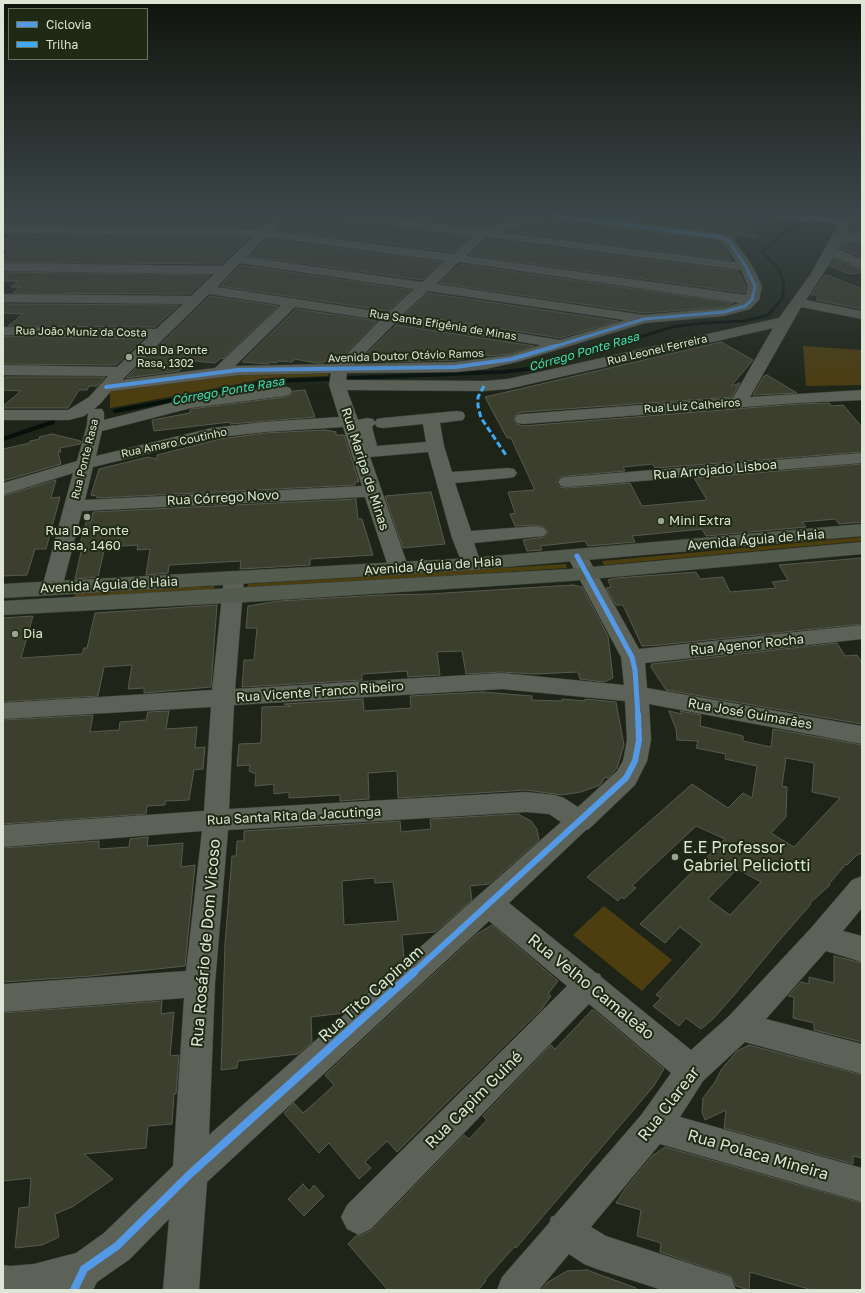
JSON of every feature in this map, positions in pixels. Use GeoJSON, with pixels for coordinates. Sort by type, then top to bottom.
{"type":"FeatureCollection","features":[{"type":"Feature","properties":{"kind":"main road","name":"Avenida Águia de Haia"},"geometry":{"type":"LineString","coordinates":[[234,587],[399,569],[471,564],[582,565],[862,530]]}},
{"type":"Feature","properties":{"kind":"main road","name":"Avenida Águia de Haia"},"geometry":{"type":"LineString","coordinates":[[3,608],[50,597],[862,548]]}},
{"type":"Feature","properties":{"kind":"main road","name":"Avenida Águia de Haia"},"geometry":{"type":"LineString","coordinates":[[3,590],[50,597]]}},
{"type":"Feature","properties":{"kind":"main road"},"geometry":{"type":"LineString","coordinates":[[3,601],[50,597]]}},
{"type":"Feature","properties":{"kind":"street","name":"Rua Ponte Rasa"},"geometry":{"type":"LineString","coordinates":[[50,597],[74,506],[95,416],[106,387],[220,275]]}},
{"type":"Feature","properties":{"kind":"street"},"geometry":{"type":"LineString","coordinates":[[351,275],[644,319]]}},
{"type":"Feature","properties":{"kind":"street"},"geometry":{"type":"LineString","coordinates":[[339,377],[392,317],[437,275]]}},
{"type":"Feature","properties":{"kind":"street"},"geometry":{"type":"LineString","coordinates":[[578,275],[752,300],[755,286],[750,275]]}},
{"type":"Feature","properties":{"kind":"street"},"geometry":{"type":"LineString","coordinates":[[739,402],[785,321],[816,275]]}},
{"type":"Feature","properties":{"kind":"street","name":"Rua Santa Efigênia de Minas"},"geometry":{"type":"LineString","coordinates":[[205,289],[563,344]]}},
{"type":"Feature","properties":{"kind":"street"},"geometry":{"type":"LineString","coordinates":[[3,298],[195,300]]}},
{"type":"Feature","properties":{"kind":"street","name":"Avenida Doutor Otávio Ramos"},"geometry":{"type":"LineString","coordinates":[[106,387],[221,371],[264,369],[339,377],[485,364],[512,359],[644,319],[724,312],[745,306],[752,300]]}},
{"type":"Feature","properties":{"kind":"street"},"geometry":{"type":"LineString","coordinates":[[221,371],[292,302]]}},
{"type":"Feature","properties":{"kind":"street"},"geometry":{"type":"LineString","coordinates":[[797,302],[862,315]]}},
{"type":"Feature","properties":{"kind":"street","name":"Rua Leonel Ferreira"},"geometry":{"type":"LineString","coordinates":[[339,377],[484,386],[508,384],[785,321]]}},
{"type":"Feature","properties":{"kind":"street","name":"Rua João Muniz da Costa"},"geometry":{"type":"LineString","coordinates":[[3,331],[160,334]]}},
{"type":"Feature","properties":{"kind":"street"},"geometry":{"type":"LineString","coordinates":[[3,370],[122,372]]}},
{"type":"Feature","properties":{"kind":"street","name":"Rua Maripa de Minas"},"geometry":{"type":"LineString","coordinates":[[339,377],[350,421],[399,569]]}},
{"type":"Feature","properties":{"kind":"street"},"geometry":{"type":"LineString","coordinates":[[3,414],[40,416],[69,415],[78,412],[95,416],[284,391]]}},
{"type":"Feature","properties":{"kind":"street","name":"Rua Luiz Calheiros"},"geometry":{"type":"LineString","coordinates":[[523,419],[862,394]]}},
{"type":"Feature","properties":{"kind":"street"},"geometry":{"type":"LineString","coordinates":[[3,427],[40,416]]}},
{"type":"Feature","properties":{"kind":"street"},"geometry":{"type":"LineString","coordinates":[[436,446],[370,452],[362,424],[457,416]]}},
{"type":"Feature","properties":{"kind":"street"},"geometry":{"type":"LineString","coordinates":[[431,418],[436,446],[462,538],[471,564]]}},
{"type":"Feature","properties":{"kind":"street","name":"Rua Amaro Coutinho"},"geometry":{"type":"LineString","coordinates":[[3,489],[84,464],[212,433],[264,427],[350,421]]}},
{"type":"Feature","properties":{"kind":"street","name":"Rua Arrojado Lisboa"},"geometry":{"type":"LineString","coordinates":[[567,482],[862,458]]}},
{"type":"Feature","properties":{"kind":"street"},"geometry":{"type":"LineString","coordinates":[[445,478],[508,473]]}},
{"type":"Feature","properties":{"kind":"street","name":"Rua Córrego Novo"},"geometry":{"type":"LineString","coordinates":[[74,506],[372,491]]}},
{"type":"Feature","properties":{"kind":"street"},"geometry":{"type":"LineString","coordinates":[[462,538],[537,532]]}},
{"type":"Feature","properties":{"kind":"street","name":"Rua Tito Capinam"},"geometry":{"type":"LineString","coordinates":[[79,1280],[117,1246],[190,1174],[490,904],[626,778],[635,761],[639,740],[635,670],[632,657],[582,565]]}},
{"type":"Feature","properties":{"kind":"street","name":"Rua Rosário de Dom Vicoso"},"geometry":{"type":"LineString","coordinates":[[181,1290],[190,1174],[200,983],[216,820],[223,698],[234,587]]}},
{"type":"Feature","properties":{"kind":"street","name":"Rua Agenor Rocha"},"geometry":{"type":"LineString","coordinates":[[632,657],[862,632]]}},
{"type":"Feature","properties":{"kind":"street","name":"Rua Vicente Franco Ribeiro"},"geometry":{"type":"LineString","coordinates":[[3,712],[502,681],[637,694]]}},
{"type":"Feature","properties":{"kind":"street","name":"Rua José Guimarães"},"geometry":{"type":"LineString","coordinates":[[637,694],[862,734]]}},
{"type":"Feature","properties":{"kind":"street","name":"Rua Santa Rita da Jacutinga"},"geometry":{"type":"LineString","coordinates":[[3,836],[216,820],[526,802],[542,802],[556,805],[580,822]]}},
{"type":"Feature","properties":{"kind":"street","name":"Rua Clarear"},"geometry":{"type":"LineString","coordinates":[[515,1290],[564,1230],[654,1126],[692,1070],[740,1026],[821,937],[862,888]]}},
{"type":"Feature","properties":{"kind":"street","name":"Rua Velho Camaleão"},"geometry":{"type":"LineString","coordinates":[[490,904],[692,1070]]}},
{"type":"Feature","properties":{"kind":"street"},"geometry":{"type":"LineString","coordinates":[[821,937],[862,949]]}},
{"type":"Feature","properties":{"kind":"street"},"geometry":{"type":"LineString","coordinates":[[3,998],[200,983]]}},
{"type":"Feature","properties":{"kind":"street","name":"Rua Capim Guiné"},"geometry":{"type":"LineString","coordinates":[[359,1217],[589,984]]}},
{"type":"Feature","properties":{"kind":"street"},"geometry":{"type":"LineString","coordinates":[[740,1026],[862,1059]]}},
{"type":"Feature","properties":{"kind":"street","name":"Rua Polaca Mineira"},"geometry":{"type":"LineString","coordinates":[[654,1126],[862,1185]]}},
{"type":"Feature","properties":{"kind":"street"},"geometry":{"type":"LineString","coordinates":[[564,1230],[596,1251],[718,1290]]}},
{"type":"Feature","properties":{"kind":"street"},"geometry":{"type":"LineString","coordinates":[[3,1283],[10,1284],[79,1280]]}},
{"type":"Feature","properties":{"kind":"shaded area"},"geometry":{"type":"Polygon","coordinates":[[[803,346],[862,350],[862,385],[806,386],[803,346]]]}},
{"type":"Feature","properties":{"kind":"shaded area"},"geometry":{"type":"Polygon","coordinates":[[[233,372],[328,372],[328,376],[270,378],[110,408],[110,389],[233,372]]]}},
{"type":"Feature","properties":{"kind":"shaded area"},"geometry":{"type":"Polygon","coordinates":[[[862,537],[862,541],[604,565],[602,561],[862,537]]]}},
{"type":"Feature","properties":{"kind":"shaded area"},"geometry":{"type":"Polygon","coordinates":[[[566,564],[567,568],[247,589],[248,584],[566,564]]]}},
{"type":"Feature","properties":{"kind":"shaded area"},"geometry":{"type":"Polygon","coordinates":[[[214,586],[214,590],[74,597],[76,592],[214,586]]]}},
{"type":"Feature","properties":{"kind":"shaded area"},"geometry":{"type":"Polygon","coordinates":[[[604,906],[672,960],[642,991],[573,935],[604,906]]]}},
{"type":"Feature","properties":{"kind":"building"},"geometry":{"type":"Polygon","coordinates":[[[3,275],[210,275],[190,294],[13,293],[21,287],[11,287],[19,281],[3,281],[3,275]]]}},
{"type":"Feature","properties":{"kind":"building"},"geometry":{"type":"Polygon","coordinates":[[[231,275],[311,275],[411,290],[388,311],[220,286],[231,275]]]}},
{"type":"Feature","properties":{"kind":"building"},"geometry":{"type":"Polygon","coordinates":[[[389,275],[427,275],[422,280],[389,275]]]}},
{"type":"Feature","properties":{"kind":"building"},"geometry":{"type":"Polygon","coordinates":[[[447,275],[539,275],[733,303],[723,307],[643,313],[439,283],[447,275]]]}},
{"type":"Feature","properties":{"kind":"building"},"geometry":{"type":"Polygon","coordinates":[[[617,275],[740,275],[746,287],[745,293],[617,275]]]}},
{"type":"Feature","properties":{"kind":"building"},"geometry":{"type":"Polygon","coordinates":[[[828,275],[862,289],[862,309],[816,300],[818,295],[811,295],[824,276],[828,275]]]}},
{"type":"Feature","properties":{"kind":"building"},"geometry":{"type":"Polygon","coordinates":[[[428,293],[618,321],[560,338],[405,314],[428,293]]]}},
{"type":"Feature","properties":{"kind":"building"},"geometry":{"type":"Polygon","coordinates":[[[210,296],[278,306],[223,359],[221,358],[215,363],[195,361],[188,368],[183,367],[179,371],[126,378],[210,296]]]}},
{"type":"Feature","properties":{"kind":"building"},"geometry":{"type":"Polygon","coordinates":[[[3,304],[179,305],[155,327],[8,326],[23,314],[3,313],[3,304]]]}},
{"type":"Feature","properties":{"kind":"building"},"geometry":{"type":"Polygon","coordinates":[[[296,309],[377,321],[341,358],[337,358],[333,363],[324,361],[323,363],[316,363],[295,359],[292,362],[277,361],[276,363],[270,362],[268,364],[242,362],[296,309]]]}},
{"type":"Feature","properties":{"kind":"building"},"geometry":{"type":"Polygon","coordinates":[[[396,325],[534,346],[510,354],[489,356],[483,355],[482,357],[476,358],[465,356],[463,360],[386,362],[372,360],[370,362],[359,361],[396,325]]]}},
{"type":"Feature","properties":{"kind":"building"},"geometry":{"type":"Polygon","coordinates":[[[3,336],[143,339],[116,365],[3,364],[3,336]]]}},
{"type":"Feature","properties":{"kind":"building"},"geometry":{"type":"Polygon","coordinates":[[[721,342],[753,360],[731,386],[740,383],[732,397],[523,412],[516,414],[514,420],[517,424],[523,426],[797,404],[829,403],[832,406],[843,405],[862,427],[862,452],[655,468],[653,464],[623,467],[625,471],[560,477],[556,482],[560,487],[567,488],[630,483],[642,506],[707,500],[694,478],[862,464],[862,522],[839,524],[835,519],[802,522],[806,527],[706,536],[702,529],[632,536],[635,542],[588,546],[585,541],[540,546],[542,550],[527,551],[523,540],[544,537],[548,532],[544,527],[537,525],[515,526],[510,514],[515,513],[508,492],[534,490],[534,488],[511,438],[507,438],[485,397],[721,342]]]}},
{"type":"Feature","properties":{"kind":"building"},"geometry":{"type":"Polygon","coordinates":[[[767,375],[797,393],[753,395],[764,376],[767,375]]]}},
{"type":"Feature","properties":{"kind":"building"},"geometry":{"type":"Polygon","coordinates":[[[6,377],[105,377],[97,386],[89,386],[87,390],[79,390],[68,408],[3,408],[3,406],[21,391],[3,390],[3,379],[6,377]]]}},
{"type":"Feature","properties":{"kind":"building"},"geometry":{"type":"Polygon","coordinates":[[[305,390],[315,417],[230,424],[230,422],[154,431],[152,420],[190,413],[191,409],[284,397],[290,395],[293,391],[305,390]]]}},
{"type":"Feature","properties":{"kind":"building"},"geometry":{"type":"Polygon","coordinates":[[[325,430],[336,432],[336,435],[344,435],[359,482],[355,482],[355,485],[97,498],[97,496],[91,495],[99,469],[148,457],[157,459],[157,455],[220,439],[264,433],[325,430]]]}},
{"type":"Feature","properties":{"kind":"building"},"geometry":{"type":"Polygon","coordinates":[[[52,434],[81,441],[80,444],[60,448],[61,452],[58,452],[61,464],[3,481],[3,449],[30,443],[30,441],[40,439],[39,437],[52,434]]]}},
{"type":"Feature","properties":{"kind":"building"},"geometry":{"type":"Polygon","coordinates":[[[56,480],[51,498],[60,497],[46,549],[35,549],[27,575],[3,576],[3,496],[56,480]]]}},
{"type":"Feature","properties":{"kind":"building"},"geometry":{"type":"Polygon","coordinates":[[[431,492],[445,544],[403,548],[385,496],[431,492]]]}},
{"type":"Feature","properties":{"kind":"building"},"geometry":{"type":"Polygon","coordinates":[[[356,499],[358,519],[362,519],[373,555],[310,559],[310,565],[240,569],[241,561],[169,565],[168,573],[146,575],[150,549],[137,550],[138,545],[105,547],[98,577],[75,579],[83,543],[80,544],[86,522],[91,522],[93,512],[356,499]]]}},
{"type":"Feature","properties":{"kind":"building"},"geometry":{"type":"Polygon","coordinates":[[[862,558],[862,624],[642,646],[623,605],[616,605],[606,588],[611,587],[608,580],[617,578],[696,572],[700,579],[723,577],[730,592],[776,588],[772,582],[788,580],[779,565],[862,558]]]}},
{"type":"Feature","properties":{"kind":"building"},"geometry":{"type":"Polygon","coordinates":[[[573,585],[582,587],[608,636],[613,678],[604,682],[580,679],[578,672],[533,674],[502,672],[466,674],[462,651],[437,652],[440,675],[408,677],[407,671],[362,674],[362,680],[242,687],[244,660],[254,660],[257,628],[246,628],[248,606],[279,601],[573,585]]]}},
{"type":"Feature","properties":{"kind":"building"},"geometry":{"type":"Polygon","coordinates":[[[217,605],[211,687],[144,693],[144,688],[128,689],[132,665],[104,667],[98,696],[3,702],[3,618],[33,616],[21,658],[82,654],[84,648],[87,648],[95,613],[217,605]]]}},
{"type":"Feature","properties":{"kind":"building"},"geometry":{"type":"Polygon","coordinates":[[[837,643],[845,656],[857,655],[862,663],[862,724],[666,690],[651,667],[652,664],[837,643]]]}},
{"type":"Feature","properties":{"kind":"building"},"geometry":{"type":"Polygon","coordinates":[[[483,692],[532,696],[532,700],[562,701],[562,699],[585,701],[585,699],[616,702],[624,745],[617,768],[608,778],[605,777],[600,785],[581,792],[562,795],[526,790],[398,798],[397,771],[368,773],[369,799],[340,801],[340,795],[289,798],[289,792],[274,794],[274,784],[255,786],[256,774],[249,771],[250,765],[237,766],[239,744],[261,743],[262,707],[291,706],[284,704],[363,699],[364,711],[411,708],[410,696],[483,692]]]}},
{"type":"Feature","properties":{"kind":"building"},"geometry":{"type":"Polygon","coordinates":[[[169,711],[166,729],[197,727],[195,748],[205,747],[203,769],[194,770],[189,800],[165,801],[165,805],[147,806],[146,814],[3,824],[3,720],[93,715],[90,732],[119,730],[120,722],[146,720],[148,712],[169,711]]]}},
{"type":"Feature","properties":{"kind":"building"},"geometry":{"type":"Polygon","coordinates":[[[669,711],[682,714],[680,711],[701,715],[700,726],[743,736],[743,741],[771,747],[773,729],[862,745],[862,853],[857,855],[847,865],[846,864],[829,884],[830,885],[810,903],[811,904],[735,994],[713,1019],[701,1029],[686,1018],[679,1026],[653,1006],[661,998],[656,995],[702,944],[680,927],[665,943],[640,924],[725,839],[696,826],[632,886],[636,888],[624,899],[621,897],[618,901],[587,877],[692,784],[728,808],[743,793],[752,798],[757,766],[725,759],[726,754],[696,748],[698,741],[677,740],[676,729],[669,711]],[[786,758],[782,786],[787,787],[786,817],[771,833],[794,847],[840,798],[812,792],[814,763],[786,758]],[[737,869],[708,899],[730,915],[761,882],[737,869]]]}},
{"type":"Feature","properties":{"kind":"building"},"geometry":{"type":"Polygon","coordinates":[[[518,814],[531,821],[537,829],[539,840],[489,884],[470,886],[472,900],[435,932],[402,935],[404,959],[344,1013],[311,1017],[312,1042],[298,1054],[238,1061],[237,1068],[221,1070],[225,944],[232,856],[236,856],[237,841],[244,841],[244,831],[400,821],[401,832],[431,829],[430,819],[518,814]],[[374,878],[342,881],[344,925],[398,921],[393,882],[375,883],[374,878]]]}},
{"type":"Feature","properties":{"kind":"building"},"geometry":{"type":"Polygon","coordinates":[[[148,837],[147,846],[183,843],[181,867],[195,865],[185,966],[91,976],[3,982],[3,848],[99,841],[99,849],[129,847],[130,839],[148,837]]]}},
{"type":"Feature","properties":{"kind":"building"},"geometry":{"type":"Polygon","coordinates":[[[492,925],[558,981],[548,994],[551,996],[541,1010],[397,1152],[387,1141],[365,1162],[371,1168],[359,1179],[329,1143],[319,1153],[284,1113],[294,1103],[303,1113],[319,1099],[334,1085],[325,1075],[477,934],[492,925]]]}},
{"type":"Feature","properties":{"kind":"building"},"geometry":{"type":"Polygon","coordinates":[[[834,956],[862,963],[862,1042],[814,1030],[814,1023],[793,1018],[794,997],[788,996],[801,982],[809,984],[809,977],[834,983],[834,956]]]}},
{"type":"Feature","properties":{"kind":"building"},"geometry":{"type":"Polygon","coordinates":[[[162,1001],[161,1014],[174,1012],[170,1056],[179,1055],[172,1124],[148,1126],[146,1148],[84,1154],[113,1179],[72,1207],[55,1214],[59,1237],[42,1245],[15,1248],[19,1208],[29,1207],[31,1178],[3,1181],[3,1013],[162,1001]]]}},
{"type":"Feature","properties":{"kind":"building"},"geometry":{"type":"Polygon","coordinates":[[[592,1010],[664,1069],[653,1087],[516,1248],[515,1246],[478,1290],[388,1290],[348,1244],[357,1235],[360,1236],[372,1230],[464,1135],[469,1139],[487,1120],[483,1116],[551,1045],[555,1049],[592,1010]]]}},
{"type":"Feature","properties":{"kind":"building"},"geometry":{"type":"Polygon","coordinates":[[[749,1045],[862,1075],[862,1158],[853,1156],[853,1164],[724,1128],[726,1110],[705,1120],[702,1112],[703,1098],[715,1082],[721,1070],[737,1051],[749,1045]]]}},
{"type":"Feature","properties":{"kind":"building"},"geometry":{"type":"Polygon","coordinates":[[[665,1147],[862,1203],[862,1290],[812,1290],[750,1272],[749,1290],[736,1286],[731,1276],[660,1252],[661,1243],[637,1236],[641,1210],[616,1203],[625,1189],[652,1156],[665,1147]]]}},
{"type":"Feature","properties":{"kind":"building"},"geometry":{"type":"Polygon","coordinates":[[[303,1184],[309,1191],[314,1185],[324,1196],[304,1216],[288,1199],[303,1184]]]}},
{"type":"Feature","properties":{"kind":"building"},"geometry":{"type":"Polygon","coordinates":[[[587,1270],[636,1288],[636,1290],[541,1290],[548,1282],[567,1271],[587,1270]]]}},
{"type":"Feature","properties":{"kind":"waterway","name":"Córrego Ponte Rasa"},"geometry":{"type":"LineString","coordinates":[[607,347],[672,327],[704,323],[745,321],[768,315],[782,299],[784,283],[781,275]]}},
{"type":"Feature","properties":{"kind":"waterway","name":"Córrego Ponte Rasa"},"geometry":{"type":"LineString","coordinates":[[115,411],[276,381],[502,372],[536,368],[610,346]]}},
{"type":"Feature","properties":{"kind":"waterway","name":"Córrego Ponte Rasa"},"geometry":{"type":"LineString","coordinates":[[3,439],[53,422]]}},
{"type":"Feature","properties":{"kind":"marked path"},"geometry":{"type":"LineString","coordinates":[[484,386],[478,397],[478,406],[481,418],[506,455]]}},
{"type":"Feature","properties":{"kind":"cycle path"},"geometry":{"type":"LineString","coordinates":[[106,387],[238,370],[456,367],[485,364],[512,359],[644,319],[724,312],[745,306],[752,300],[755,286],[750,275]]}},
{"type":"Feature","properties":{"kind":"cycle path"},"geometry":{"type":"LineString","coordinates":[[74,1290],[84,1269],[117,1246],[190,1174],[626,778],[635,761],[639,740],[635,670],[632,657],[577,556]]}},
{"type":"Feature","properties":{"kind":"place","name":"Rua Da Ponte Rasa, 1302"},"geometry":{"type":"Point","coordinates":[129,357]}},
{"type":"Feature","properties":{"kind":"place","name":"Rua Da Ponte Rasa, 1460"},"geometry":{"type":"Point","coordinates":[87,517]}},
{"type":"Feature","properties":{"kind":"place","name":"Mini Extra"},"geometry":{"type":"Point","coordinates":[661,521]}},
{"type":"Feature","properties":{"kind":"place","name":"Dia"},"geometry":{"type":"Point","coordinates":[15,634]}},
{"type":"Feature","properties":{"kind":"place","name":"E.E Professor Gabriel Peliciotti"},"geometry":{"type":"Point","coordinates":[675,857]}}]}
